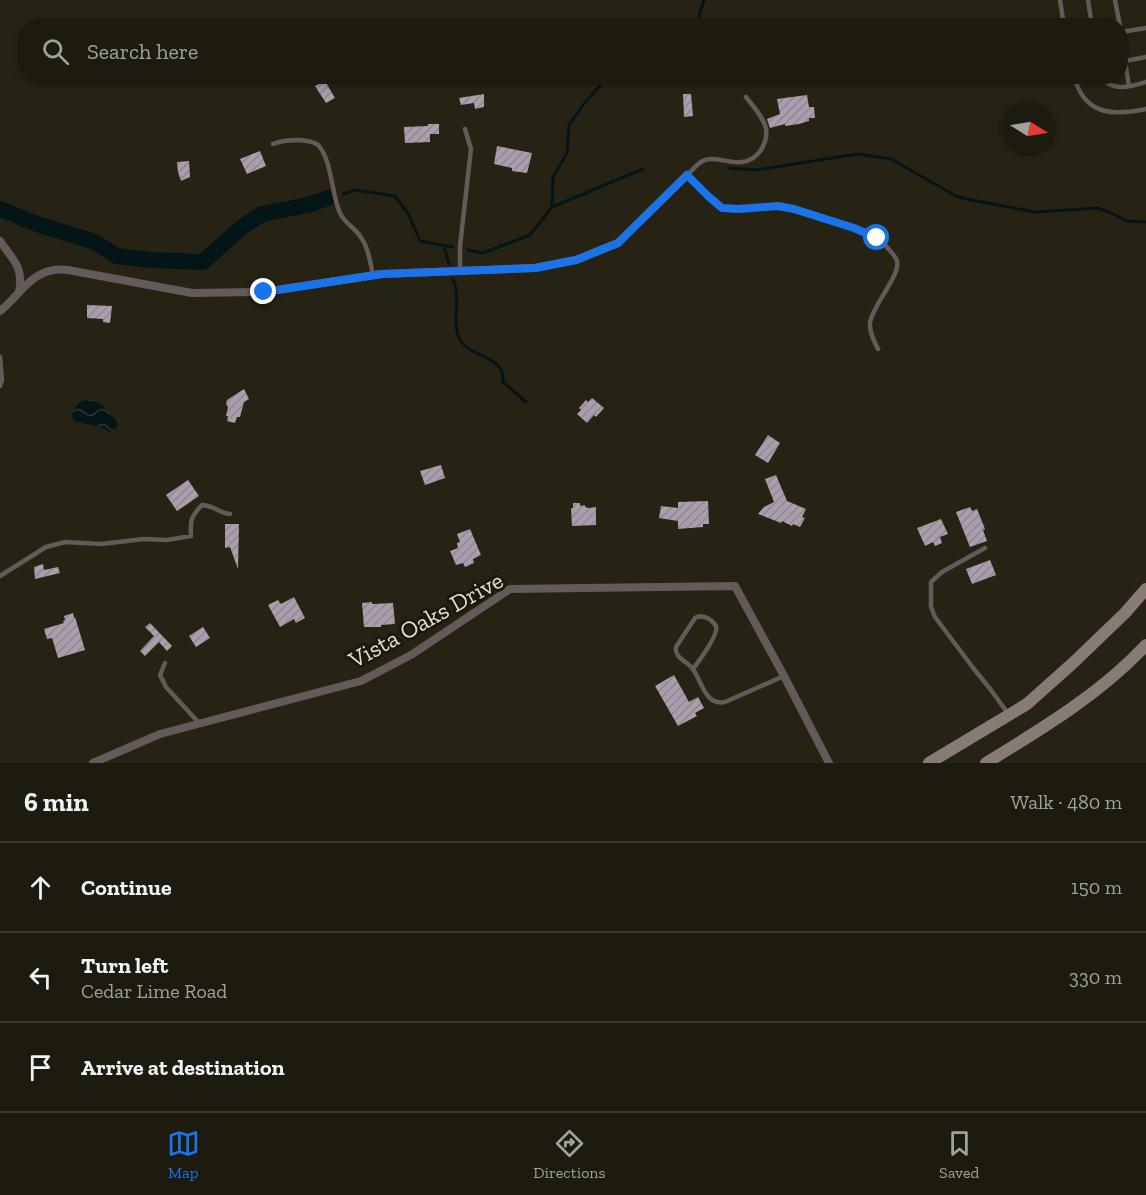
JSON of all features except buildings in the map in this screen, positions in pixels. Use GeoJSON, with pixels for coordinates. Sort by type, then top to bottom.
{"type":"FeatureCollection","features":[{"type":"Feature","properties":{"kind":"main road"},"geometry":{"type":"LineString","coordinates":[[929,763],[1027,704],[1125,613],[1146,589]]}},
{"type":"Feature","properties":{"kind":"main road"},"geometry":{"type":"LineString","coordinates":[[986,763],[1088,698],[1129,663],[1146,645]]}},
{"type":"Feature","properties":{"kind":"street"},"geometry":{"type":"LineString","coordinates":[[0,311],[36,276],[52,270],[68,270],[192,294],[264,292],[373,275],[535,268],[576,260],[618,243],[687,175]]}},
{"type":"Feature","properties":{"kind":"street"},"geometry":{"type":"LineString","coordinates":[[0,241],[18,266],[22,279],[19,292]]}},
{"type":"Feature","properties":{"kind":"street","name":"Vista Oaks Drive"},"geometry":{"type":"LineString","coordinates":[[93,763],[160,734],[361,681],[411,655],[510,589],[735,586],[829,763]]}},
{"type":"Feature","properties":{"kind":"lane"},"geometry":{"type":"LineString","coordinates":[[1060,0],[1063,18]]}},
{"type":"Feature","properties":{"kind":"lane"},"geometry":{"type":"LineString","coordinates":[[1088,0],[1091,18]]}},
{"type":"Feature","properties":{"kind":"lane"},"geometry":{"type":"LineString","coordinates":[[1115,0],[1118,18]]}},
{"type":"Feature","properties":{"kind":"lane"},"geometry":{"type":"LineString","coordinates":[[1128,30],[1146,28]]}},
{"type":"Feature","properties":{"kind":"lane"},"geometry":{"type":"LineString","coordinates":[[1128,60],[1146,57]]}},
{"type":"Feature","properties":{"kind":"lane"},"geometry":{"type":"LineString","coordinates":[[1128,80],[1129,86]]}},
{"type":"Feature","properties":{"kind":"lane"},"geometry":{"type":"LineString","coordinates":[[1109,84],[1113,87],[1146,82]]}},
{"type":"Feature","properties":{"kind":"lane"},"geometry":{"type":"LineString","coordinates":[[1076,84],[1088,104],[1103,111],[1116,113],[1146,109]]}},
{"type":"Feature","properties":{"kind":"lane"},"geometry":{"type":"LineString","coordinates":[[746,97],[766,126],[766,140],[757,155],[741,162],[703,160],[687,175],[722,208],[778,206],[794,209],[854,228],[877,238],[897,258],[898,264],[873,312],[870,323],[870,331],[878,349]]}},
{"type":"Feature","properties":{"kind":"lane"},"geometry":{"type":"LineString","coordinates":[[460,271],[460,246],[471,148],[465,129]]}},
{"type":"Feature","properties":{"kind":"lane"},"geometry":{"type":"LineString","coordinates":[[273,144],[292,140],[310,141],[318,145],[327,161],[340,214],[345,222],[360,234],[368,250],[373,275]]}},
{"type":"Feature","properties":{"kind":"lane"},"geometry":{"type":"LineString","coordinates":[[0,357],[2,380],[0,386]]}},
{"type":"Feature","properties":{"kind":"lane"},"geometry":{"type":"LineString","coordinates":[[0,576],[46,547],[65,542],[101,544],[144,539],[167,540],[191,536],[190,521],[202,505],[212,506],[230,514]]}},
{"type":"Feature","properties":{"kind":"lane"},"geometry":{"type":"LineString","coordinates":[[985,548],[942,572],[931,582],[931,607],[935,617],[992,690],[1009,716]]}},
{"type":"Feature","properties":{"kind":"lane"},"geometry":{"type":"LineString","coordinates":[[693,669],[715,636],[716,630],[715,625],[707,617],[699,616],[695,618],[675,651],[693,669],[707,696],[714,701],[726,702],[784,676]]}},
{"type":"Feature","properties":{"kind":"lane"},"geometry":{"type":"LineString","coordinates":[[165,663],[160,675],[166,687],[200,724]]}},
{"type":"Feature","properties":{"kind":"water"},"geometry":{"type":"Polygon","coordinates":[[[89,399],[101,404],[117,421],[117,426],[113,431],[109,432],[101,427],[73,420],[76,406],[89,399]]]}},
{"type":"Feature","properties":{"kind":"waterway"},"geometry":{"type":"LineString","coordinates":[[698,18],[704,0]]}},
{"type":"Feature","properties":{"kind":"waterway"},"geometry":{"type":"LineString","coordinates":[[468,250],[483,253],[530,235],[552,207],[553,177],[567,153],[569,125],[601,84]]}},
{"type":"Feature","properties":{"kind":"waterway"},"geometry":{"type":"LineString","coordinates":[[729,168],[756,170],[858,154],[891,159],[956,196],[966,199],[1035,212],[1097,208],[1127,221],[1146,222]]}},
{"type":"Feature","properties":{"kind":"waterway"},"geometry":{"type":"LineString","coordinates":[[552,207],[643,169]]}},
{"type":"Feature","properties":{"kind":"waterway"},"geometry":{"type":"LineString","coordinates":[[343,194],[355,190],[395,196],[409,215],[420,241],[453,247]]}},
{"type":"Feature","properties":{"kind":"waterway"},"geometry":{"type":"LineString","coordinates":[[0,209],[40,225],[95,242],[116,256],[203,262],[242,227],[262,214],[308,205],[328,198]]}},
{"type":"Feature","properties":{"kind":"waterway"},"geometry":{"type":"LineString","coordinates":[[444,246],[449,264]]}},
{"type":"Feature","properties":{"kind":"waterway"},"geometry":{"type":"LineString","coordinates":[[453,279],[457,293],[456,323],[459,338],[468,348],[494,362],[502,373],[503,382],[526,402]]}},
{"type":"Feature","properties":{"kind":"route"},"geometry":{"type":"LineString","coordinates":[[264,292],[382,274],[535,268],[576,260],[618,243],[687,175],[722,208],[778,206],[794,209],[854,228],[877,238]]}}]}
